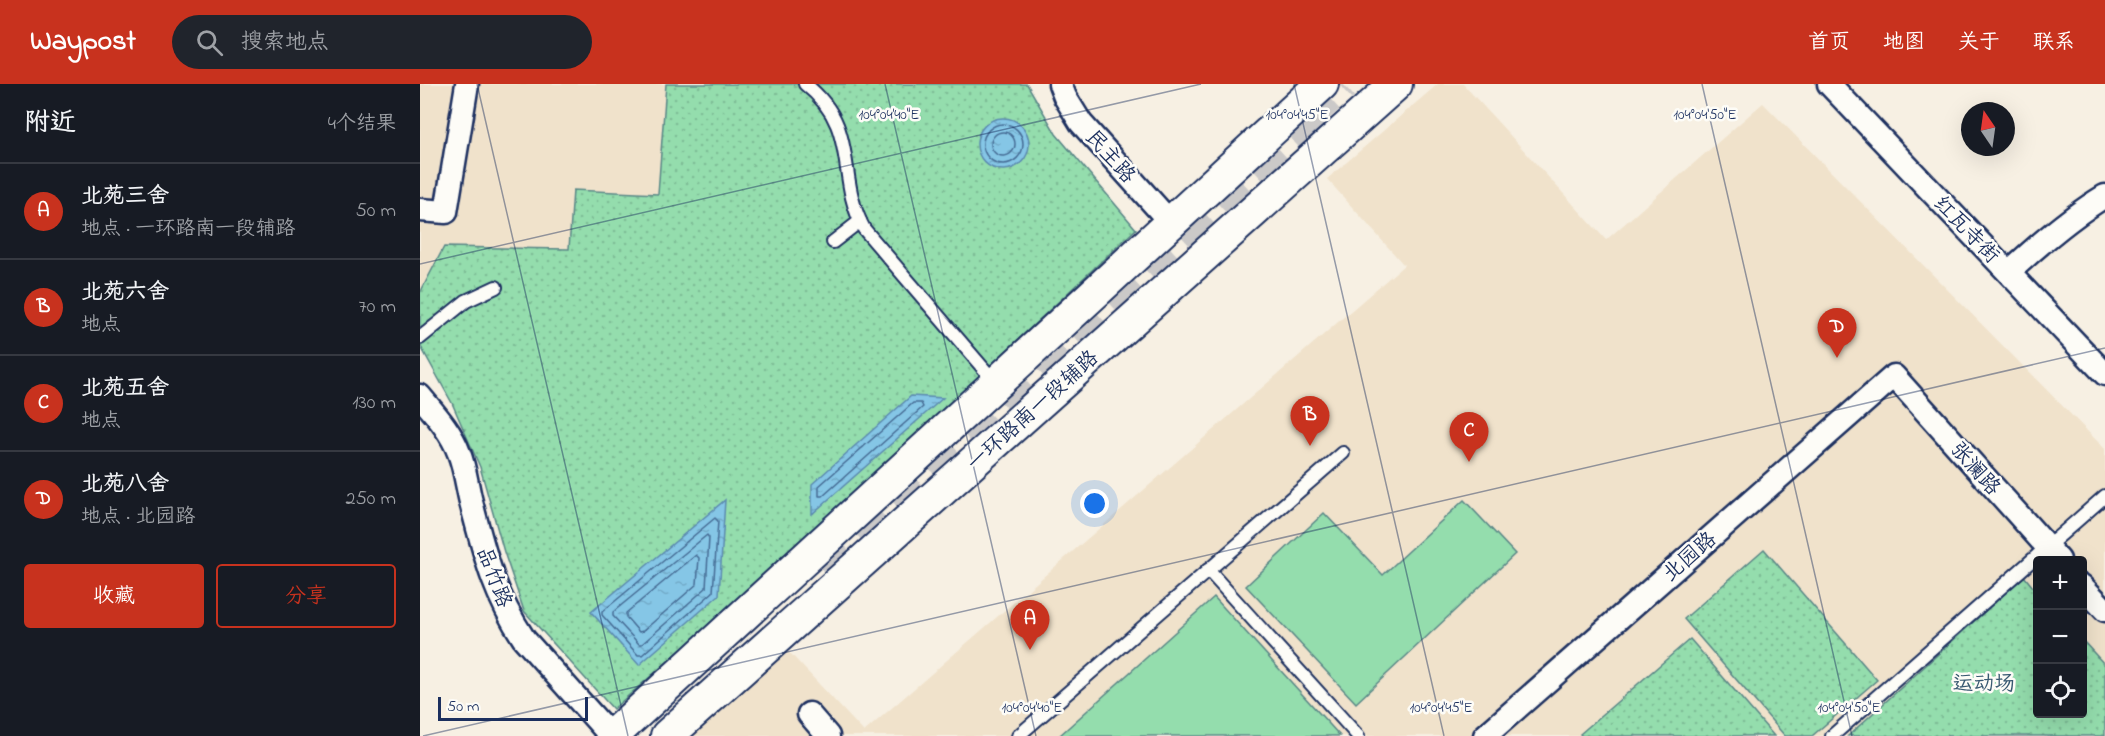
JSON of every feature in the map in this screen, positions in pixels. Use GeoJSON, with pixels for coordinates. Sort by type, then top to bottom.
{"type":"FeatureCollection","features":[{"type":"Feature","properties":{"kind":"main road","name":"一环路南一段辅路"},"geometry":{"type":"LineString","coordinates":[[612,736],[1322,84]]}},
{"type":"Feature","properties":{"kind":"main road","name":"一环路南一段辅路"},"geometry":{"type":"LineString","coordinates":[[667,736],[1396,84]]}},
{"type":"Feature","properties":{"kind":"street"},"geometry":{"type":"LineString","coordinates":[[420,210],[446,212],[466,84]]}},
{"type":"Feature","properties":{"kind":"street","name":"民主路"},"geometry":{"type":"LineString","coordinates":[[1060,84],[1081,123],[1170,222]]}},
{"type":"Feature","properties":{"kind":"street","name":"红瓦寺街"},"geometry":{"type":"LineString","coordinates":[[1829,84],[2105,374]]}},
{"type":"Feature","properties":{"kind":"street"},"geometry":{"type":"LineString","coordinates":[[2009,272],[2042,241],[2085,207],[2105,196]]}},
{"type":"Feature","properties":{"kind":"street","name":"张澜路"},"geometry":{"type":"LineString","coordinates":[[1893,376],[2053,554]]}},
{"type":"Feature","properties":{"kind":"street","name":"北园路"},"geometry":{"type":"LineString","coordinates":[[1485,736],[1893,376]]}},
{"type":"Feature","properties":{"kind":"street","name":"品竹路"},"geometry":{"type":"LineString","coordinates":[[420,396],[444,425],[459,453],[489,569],[500,599],[524,639],[612,736]]}},
{"type":"Feature","properties":{"kind":"street"},"geometry":{"type":"LineString","coordinates":[[2087,591],[2105,610]]}},
{"type":"Feature","properties":{"kind":"street"},"geometry":{"type":"LineString","coordinates":[[809,714],[828,736]]}},
{"type":"Feature","properties":{"kind":"lane"},"geometry":{"type":"LineString","coordinates":[[805,84],[827,105],[839,126],[855,212],[864,230],[996,383]]}},
{"type":"Feature","properties":{"kind":"lane"},"geometry":{"type":"LineString","coordinates":[[833,242],[860,221]]}},
{"type":"Feature","properties":{"kind":"lane"},"geometry":{"type":"LineString","coordinates":[[420,338],[466,301],[496,287]]}},
{"type":"Feature","properties":{"kind":"lane"},"geometry":{"type":"LineString","coordinates":[[1018,736],[1343,453]]}},
{"type":"Feature","properties":{"kind":"lane"},"geometry":{"type":"LineString","coordinates":[[1832,736],[2053,554],[2105,496]]}},
{"type":"Feature","properties":{"kind":"lane"},"geometry":{"type":"LineString","coordinates":[[1208,570],[1358,736]]}},
{"type":"Feature","properties":{"kind":"shaded area"},"geometry":{"type":"Polygon","coordinates":[[[420,84],[666,84],[658,194],[573,190],[569,249],[444,247],[420,293],[420,84]]]}},
{"type":"Feature","properties":{"kind":"shaded area"},"geometry":{"type":"Polygon","coordinates":[[[1438,84],[1463,84],[1606,240],[1763,103],[2105,449],[2105,736],[690,736],[788,651],[864,732],[1404,265],[1327,179],[1438,84]]]}},
{"type":"Feature","properties":{"kind":"green space"},"geometry":{"type":"Polygon","coordinates":[[[666,84],[1027,84],[1056,134],[1136,229],[765,577],[613,709],[524,611],[504,552],[480,467],[452,403],[420,345],[420,293],[444,247],[569,249],[573,190],[658,194],[666,84]]]}},
{"type":"Feature","properties":{"kind":"green space"},"geometry":{"type":"Polygon","coordinates":[[[1464,500],[1515,554],[1356,703],[1246,586],[1324,513],[1383,575],[1464,500]]]}},
{"type":"Feature","properties":{"kind":"green space"},"geometry":{"type":"Polygon","coordinates":[[[1764,549],[1877,680],[1812,736],[1785,736],[1684,619],[1764,549]]]}},
{"type":"Feature","properties":{"kind":"green space","name":"运动场"},"geometry":{"type":"Polygon","coordinates":[[[2024,576],[2033,587],[2033,718],[2087,718],[2087,645],[2105,665],[2105,736],[1848,736],[2024,576]]]}},
{"type":"Feature","properties":{"kind":"green space"},"geometry":{"type":"Polygon","coordinates":[[[1214,597],[1340,736],[1059,736],[1214,597]]]}},
{"type":"Feature","properties":{"kind":"green space"},"geometry":{"type":"Polygon","coordinates":[[[1690,639],[1774,736],[1582,736],[1580,734],[1690,639]]]}},
{"type":"Feature","properties":{"kind":"water"},"geometry":{"type":"Polygon","coordinates":[[[1003,118],[1013,120],[1021,126],[1027,134],[1029,144],[1027,154],[1021,162],[1013,168],[1003,170],[993,168],[985,162],[979,154],[977,144],[979,134],[985,126],[993,120],[1003,118]]]}},
{"type":"Feature","properties":{"kind":"water"},"geometry":{"type":"Polygon","coordinates":[[[911,396],[943,398],[812,514],[812,484],[911,396]]]}},
{"type":"Feature","properties":{"kind":"water"},"geometry":{"type":"Polygon","coordinates":[[[725,500],[719,595],[639,665],[591,612],[725,500]]]}},
{"type":"Feature","properties":{"kind":"tunnel"},"geometry":{"type":"LineString","coordinates":[[1304,119],[1343,84]]}},
{"type":"Feature","properties":{"kind":"tunnel"},"geometry":{"type":"LineString","coordinates":[[826,574],[1334,113]]}},
{"type":"Feature","properties":{"kind":"place","name":"北苑八舍"},"geometry":{"type":"Point","coordinates":[1837,358]}},
{"type":"Feature","properties":{"kind":"place","name":"北苑六舍"},"geometry":{"type":"Point","coordinates":[1310,446]}},
{"type":"Feature","properties":{"kind":"place","name":"北苑五舍"},"geometry":{"type":"Point","coordinates":[1469,462]}},
{"type":"Feature","properties":{"kind":"place","name":"北苑三舍"},"geometry":{"type":"Point","coordinates":[1030,650]}}]}
